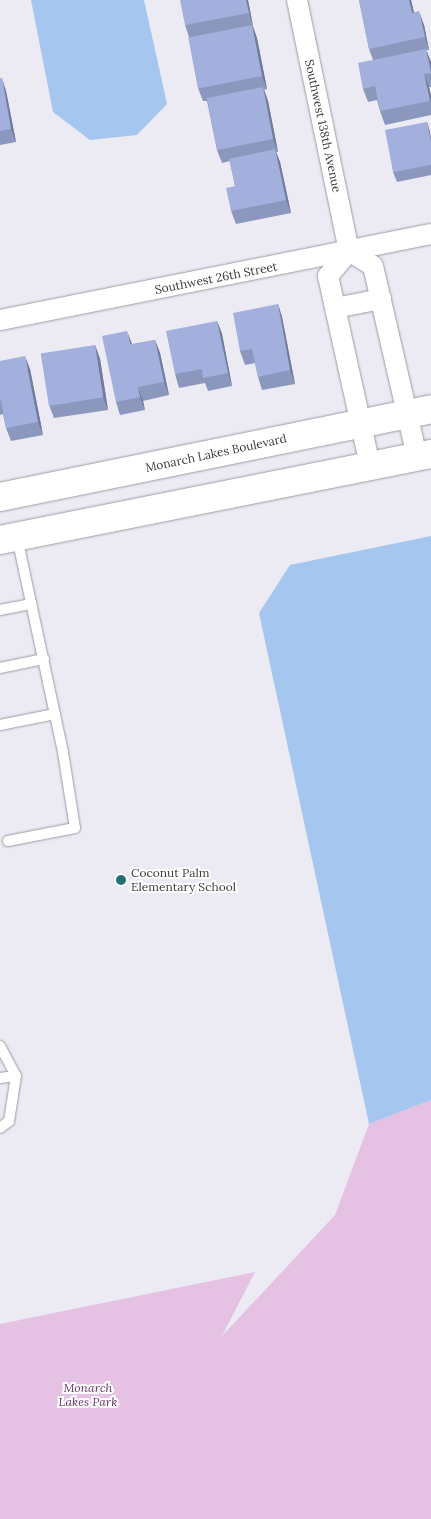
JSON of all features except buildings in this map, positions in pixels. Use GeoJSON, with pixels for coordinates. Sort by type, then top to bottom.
{"type":"FeatureCollection","features":[{"type":"Feature","properties":{"kind":"street","name":"Southwest 138th Avenue"},"geometry":{"type":"LineString","coordinates":[[296,0],[350,251]]}},
{"type":"Feature","properties":{"kind":"street","name":"Southwest 26th Street"},"geometry":{"type":"LineString","coordinates":[[0,320],[431,234]]}},
{"type":"Feature","properties":{"kind":"street"},"geometry":{"type":"LineString","coordinates":[[8,539],[424,456],[419,411],[381,299],[373,266],[350,251],[328,276],[370,466]]}},
{"type":"Feature","properties":{"kind":"street"},"geometry":{"type":"LineString","coordinates":[[335,308],[381,299]]}},
{"type":"Feature","properties":{"kind":"street","name":"Monarch Lakes Boulevard"},"geometry":{"type":"LineString","coordinates":[[0,497],[419,411]]}},
{"type":"Feature","properties":{"kind":"lane"},"geometry":{"type":"LineString","coordinates":[[8,539],[31,604],[44,659],[75,828],[8,841]]}},
{"type":"Feature","properties":{"kind":"lane"},"geometry":{"type":"LineString","coordinates":[[0,610],[31,604]]}},
{"type":"Feature","properties":{"kind":"lane"},"geometry":{"type":"LineString","coordinates":[[0,668],[44,659]]}},
{"type":"Feature","properties":{"kind":"lane"},"geometry":{"type":"LineString","coordinates":[[0,725],[55,714]]}},
{"type":"Feature","properties":{"kind":"lane"},"geometry":{"type":"LineString","coordinates":[[0,1046],[16,1076],[9,1121],[0,1128]]}},
{"type":"Feature","properties":{"kind":"lane"},"geometry":{"type":"LineString","coordinates":[[0,1078],[16,1076]]}},
{"type":"Feature","properties":{"kind":"green space","name":"Monarch Lakes Park"},"geometry":{"type":"Polygon","coordinates":[[[431,1100],[431,1519],[0,1519],[0,1324],[255,1272],[222,1336],[335,1215],[369,1124],[431,1100]]]}},
{"type":"Feature","properties":{"kind":"water"},"geometry":{"type":"Polygon","coordinates":[[[31,0],[144,0],[167,104],[137,135],[90,140],[53,112],[31,0]]]}},
{"type":"Feature","properties":{"kind":"water"},"geometry":{"type":"Polygon","coordinates":[[[431,536],[431,1100],[369,1124],[259,613],[290,565],[431,536]]]}},
{"type":"Feature","properties":{"kind":"place","name":"Coconut Palm Elementary School"},"geometry":{"type":"Point","coordinates":[121,880]}}]}
